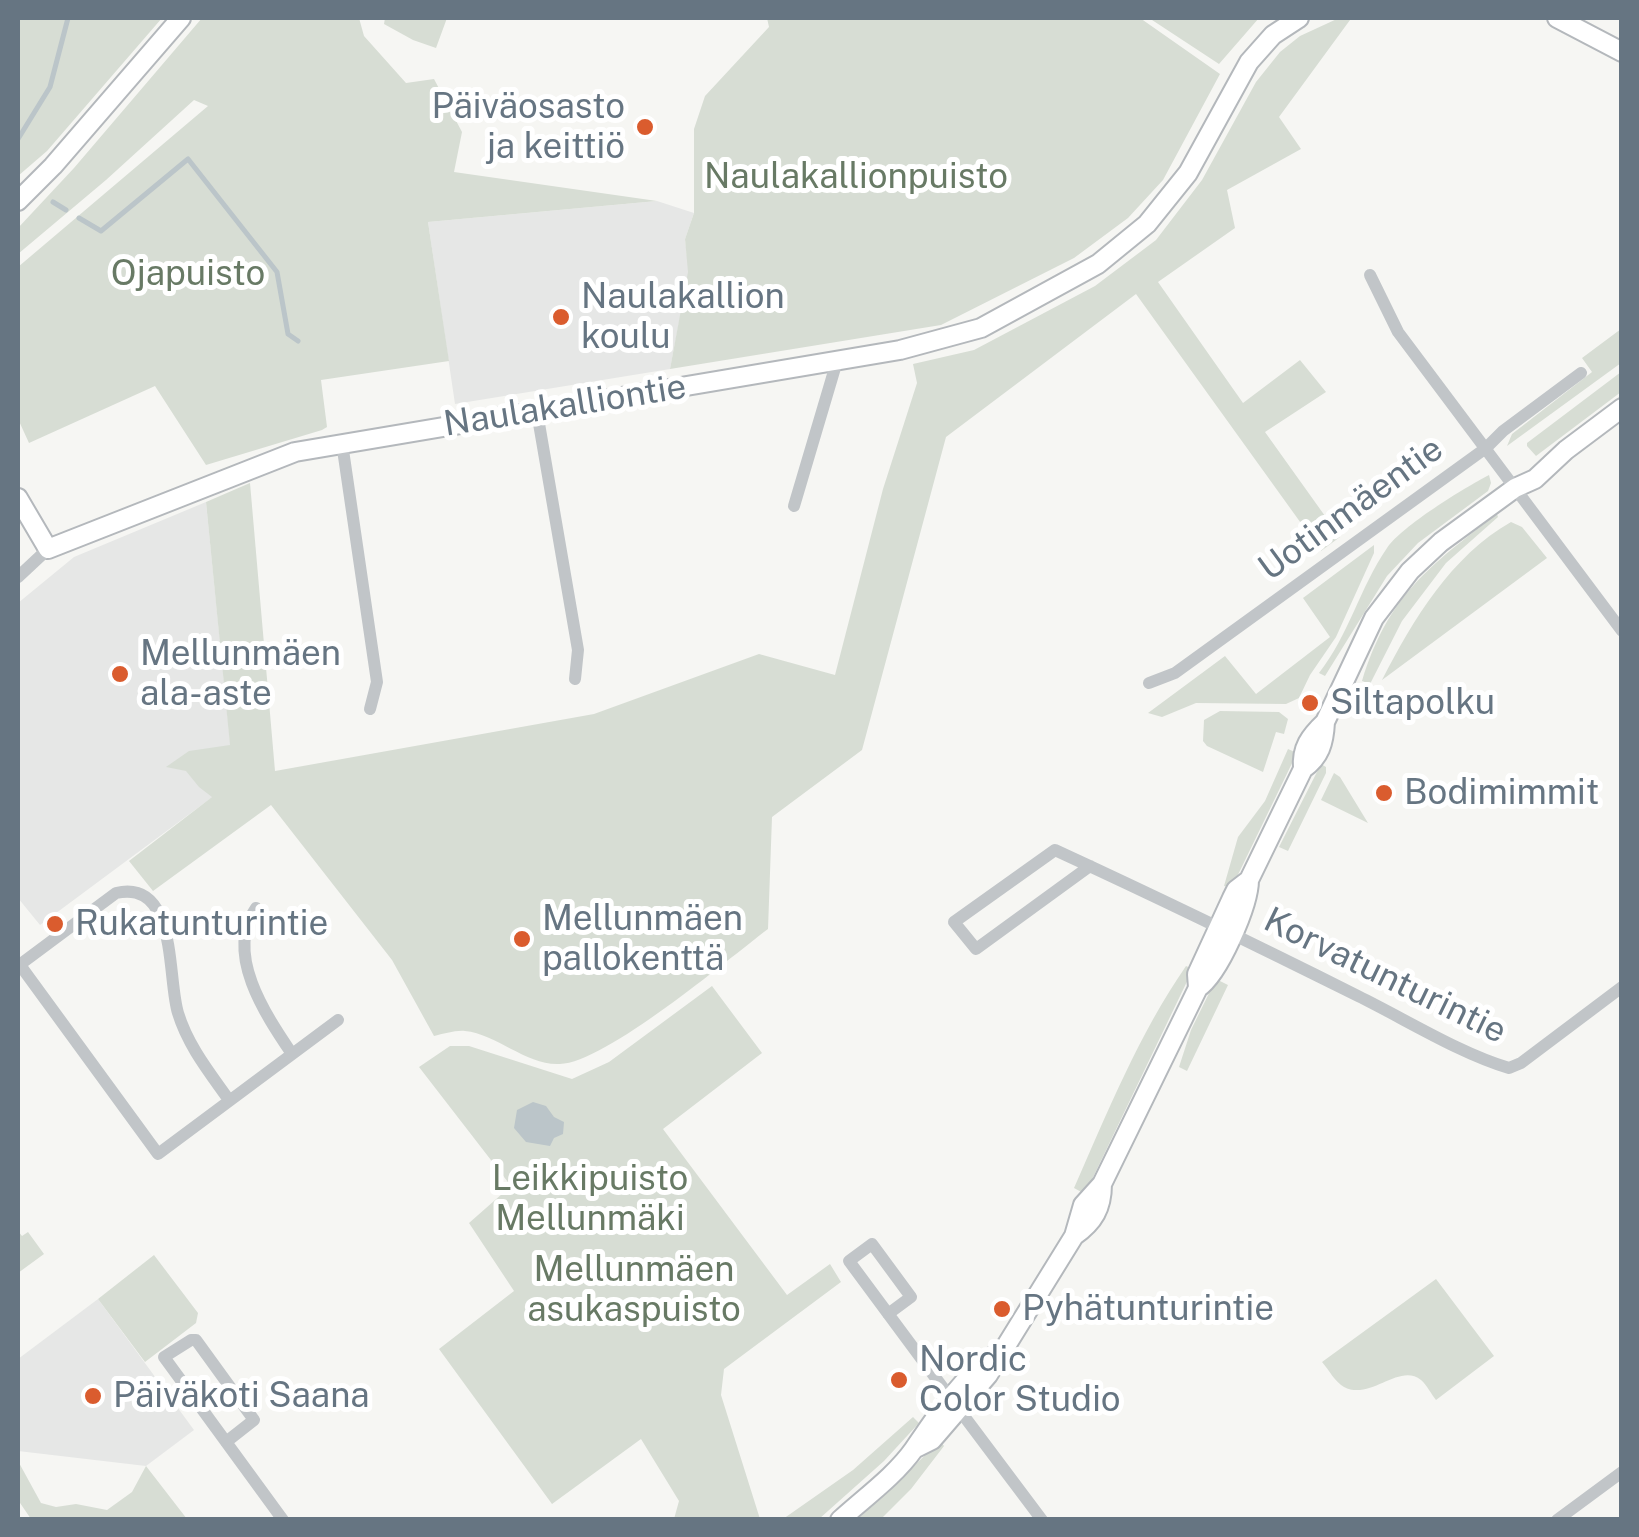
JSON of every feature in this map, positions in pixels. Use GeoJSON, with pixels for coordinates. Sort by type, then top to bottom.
{"type":"FeatureCollection","features":[{"type":"Feature","properties":{"kind":"main road"},"geometry":{"type":"LineString","coordinates":[[18,200],[53,166],[181,18]]}},
{"type":"Feature","properties":{"kind":"main road"},"geometry":{"type":"LineString","coordinates":[[1557,18],[1622,52]]}},
{"type":"Feature","properties":{"kind":"main road","name":"Naulakalliontie"},"geometry":{"type":"LineString","coordinates":[[48,549],[270,460],[342,443],[837,361],[963,334],[1008,314],[1114,253],[1147,224],[1204,149],[1250,62],[1293,19]]}},
{"type":"Feature","properties":{"kind":"main road"},"geometry":{"type":"LineString","coordinates":[[840,1520],[914,1449],[932,1440],[978,1366],[1000,1352],[1074,1236],[1088,1226],[1097,1212],[1102,1202],[1102,1184],[1198,988],[1197,974],[1224,932],[1236,890],[1249,880],[1303,769],[1314,761],[1324,742],[1325,722],[1366,634],[1397,585],[1432,548],[1515,488],[1535,479],[1622,408]]}},
{"type":"Feature","properties":{"kind":"main road"},"geometry":{"type":"LineString","coordinates":[[18,498],[48,549]]}},
{"type":"Feature","properties":{"kind":"street"},"geometry":{"type":"LineString","coordinates":[[1370,274],[1398,332],[1622,631]]}},
{"type":"Feature","properties":{"kind":"street"},"geometry":{"type":"LineString","coordinates":[[794,506],[837,361]]}},
{"type":"Feature","properties":{"kind":"street","name":"Uotinmäentie"},"geometry":{"type":"LineString","coordinates":[[1148,683],[1176,673],[1486,448],[1581,373]]}},
{"type":"Feature","properties":{"kind":"street"},"geometry":{"type":"LineString","coordinates":[[537,412],[578,650],[575,679]]}},
{"type":"Feature","properties":{"kind":"street"},"geometry":{"type":"LineString","coordinates":[[342,443],[377,682],[370,709]]}},
{"type":"Feature","properties":{"kind":"street","name":"Naulakalliontie"},"geometry":{"type":"LineString","coordinates":[[18,577],[48,549]]}},
{"type":"Feature","properties":{"kind":"street"},"geometry":{"type":"LineString","coordinates":[[1090,866],[976,949],[954,922],[1056,850],[1090,866],[1224,932]]}},
{"type":"Feature","properties":{"kind":"street"},"geometry":{"type":"LineString","coordinates":[[229,1100],[201,1061],[182,1022],[177,1010],[170,943],[157,912],[141,892],[133,889],[116,893],[19,965],[158,1154],[338,1020]]}},
{"type":"Feature","properties":{"kind":"street"},"geometry":{"type":"LineString","coordinates":[[256,908],[246,922],[243,938],[250,975],[270,1022],[292,1054]]}},
{"type":"Feature","properties":{"kind":"street","name":"Korvatunturintie"},"geometry":{"type":"LineString","coordinates":[[1224,932],[1510,1068],[1521,1064],[1622,986]]}},
{"type":"Feature","properties":{"kind":"street"},"geometry":{"type":"LineString","coordinates":[[888,1314],[910,1297],[872,1244],[849,1261],[888,1314],[1042,1520]]}},
{"type":"Feature","properties":{"kind":"street"},"geometry":{"type":"LineString","coordinates":[[226,1442],[254,1420],[196,1340],[191,1340],[164,1357],[226,1442],[283,1520]]}},
{"type":"Feature","properties":{"kind":"street"},"geometry":{"type":"LineString","coordinates":[[1557,1520],[1622,1472]]}},
{"type":"Feature","properties":{"kind":"shaded area","name":"Naulakallion koulu"},"geometry":{"type":"Polygon","coordinates":[[[657,201],[694,213],[685,239],[689,272],[670,369],[455,404],[428,222],[657,201]]]}},
{"type":"Feature","properties":{"kind":"shaded area","name":"Mellunmäen ala-aste"},"geometry":{"type":"Polygon","coordinates":[[[206,502],[234,781],[40,925],[18,898],[18,603],[74,557],[206,502]]]}},
{"type":"Feature","properties":{"kind":"shaded area"},"geometry":{"type":"Polygon","coordinates":[[[533,1102],[546,1106],[564,1122],[563,1134],[554,1138],[550,1146],[526,1142],[514,1128],[517,1110],[533,1102]]]}},
{"type":"Feature","properties":{"kind":"shaded area","name":"Päiväkoti Saana"},"geometry":{"type":"Polygon","coordinates":[[[98,1299],[194,1430],[146,1466],[18,1451],[18,1359],[98,1299]]]}},
{"type":"Feature","properties":{"kind":"green space"},"geometry":{"type":"Polygon","coordinates":[[[18,18],[162,18],[47,151],[18,176],[18,18]]]}},
{"type":"Feature","properties":{"kind":"green space","name":"Ojapuisto"},"geometry":{"type":"Polygon","coordinates":[[[202,18],[359,18],[364,36],[406,83],[434,79],[462,132],[454,172],[657,201],[428,222],[449,361],[321,380],[327,427],[322,430],[206,465],[155,386],[29,443],[18,419],[18,267],[208,106],[194,100],[18,254],[18,228],[202,18]]]}},
{"type":"Feature","properties":{"kind":"green space"},"geometry":{"type":"Polygon","coordinates":[[[385,18],[447,18],[436,48],[384,24],[385,18]]]}},
{"type":"Feature","properties":{"kind":"green space","name":"Naulakallionpuisto"},"geometry":{"type":"Polygon","coordinates":[[[767,18],[1140,18],[1220,74],[1163,180],[1128,218],[1074,258],[941,325],[670,369],[688,272],[685,239],[694,213],[694,129],[705,96],[769,27],[767,18]]]}},
{"type":"Feature","properties":{"kind":"green space"},"geometry":{"type":"Polygon","coordinates":[[[1149,18],[1259,18],[1219,64],[1149,18]]]}},
{"type":"Feature","properties":{"kind":"green space"},"geometry":{"type":"Polygon","coordinates":[[[1339,18],[1350,20],[1279,117],[1301,149],[1227,190],[1235,228],[1158,282],[1243,403],[1300,360],[1326,392],[1265,432],[1340,537],[1321,551],[1136,294],[946,437],[862,750],[772,817],[768,929],[666,1008],[606,1047],[560,1064],[536,1060],[477,1033],[458,1031],[434,1036],[392,960],[271,805],[153,891],[129,861],[212,797],[186,771],[166,767],[189,751],[230,745],[206,502],[250,483],[275,771],[594,714],[759,654],[835,675],[883,489],[917,383],[913,364],[974,350],[1095,286],[1156,240],[1202,180],[1256,82],[1280,52],[1300,36],[1339,18]]]}},
{"type":"Feature","properties":{"kind":"green space"},"geometry":{"type":"Polygon","coordinates":[[[1621,329],[1621,363],[1507,446],[1512,434],[1592,372],[1582,358],[1621,329]]]}},
{"type":"Feature","properties":{"kind":"green space"},"geometry":{"type":"Polygon","coordinates":[[[1621,372],[1621,392],[1536,456],[1527,446],[1527,443],[1621,372]]]}},
{"type":"Feature","properties":{"kind":"green space"},"geometry":{"type":"Polygon","coordinates":[[[1489,475],[1488,491],[1418,543],[1387,576],[1325,676],[1319,673],[1387,548],[1419,519],[1489,475]]]}},
{"type":"Feature","properties":{"kind":"green space"},"geometry":{"type":"Polygon","coordinates":[[[1497,514],[1446,563],[1402,621],[1370,684],[1362,681],[1385,626],[1414,585],[1497,514]]]}},
{"type":"Feature","properties":{"kind":"green space"},"geometry":{"type":"Polygon","coordinates":[[[1511,522],[1522,527],[1547,558],[1382,680],[1421,613],[1452,571],[1511,522]]]}},
{"type":"Feature","properties":{"kind":"green space"},"geometry":{"type":"Polygon","coordinates":[[[1374,545],[1374,553],[1336,637],[1299,698],[1286,704],[1196,703],[1162,717],[1148,713],[1225,656],[1256,694],[1330,637],[1303,598],[1374,545]]]}},
{"type":"Feature","properties":{"kind":"green space"},"geometry":{"type":"Polygon","coordinates":[[[1220,711],[1279,712],[1288,719],[1284,734],[1276,732],[1263,772],[1203,741],[1204,720],[1220,711]]]}},
{"type":"Feature","properties":{"kind":"green space"},"geometry":{"type":"Polygon","coordinates":[[[1288,749],[1297,753],[1232,887],[1224,886],[1238,837],[1265,801],[1288,749]]]}},
{"type":"Feature","properties":{"kind":"green space"},"geometry":{"type":"Polygon","coordinates":[[[1321,764],[1326,773],[1288,851],[1279,847],[1321,764]]]}},
{"type":"Feature","properties":{"kind":"green space"},"geometry":{"type":"Polygon","coordinates":[[[1334,773],[1340,777],[1368,823],[1321,800],[1334,773]]]}},
{"type":"Feature","properties":{"kind":"green space"},"geometry":{"type":"Polygon","coordinates":[[[1186,966],[1193,969],[1085,1194],[1074,1188],[1099,1131],[1139,1046],[1186,966]]]}},
{"type":"Feature","properties":{"kind":"green space"},"geometry":{"type":"Polygon","coordinates":[[[1216,979],[1228,985],[1187,1071],[1179,1067],[1191,1030],[1216,979]]]}},
{"type":"Feature","properties":{"kind":"green space","name":"Mellunmäen asukaspuisto"},"geometry":{"type":"Polygon","coordinates":[[[712,986],[762,1053],[663,1129],[787,1295],[830,1264],[841,1282],[724,1369],[721,1395],[760,1519],[674,1519],[679,1501],[641,1439],[552,1504],[439,1349],[514,1291],[469,1223],[511,1186],[419,1067],[450,1046],[469,1046],[572,1079],[609,1062],[712,986]]]}},
{"type":"Feature","properties":{"kind":"green space"},"geometry":{"type":"Polygon","coordinates":[[[18,1231],[22,1236],[28,1232],[44,1254],[18,1273],[18,1231]]]}},
{"type":"Feature","properties":{"kind":"green space"},"geometry":{"type":"Polygon","coordinates":[[[154,1255],[198,1313],[196,1323],[145,1362],[98,1299],[154,1255]]]}},
{"type":"Feature","properties":{"kind":"green space"},"geometry":{"type":"Polygon","coordinates":[[[1436,1279],[1494,1356],[1436,1400],[1423,1382],[1412,1376],[1403,1375],[1354,1390],[1338,1382],[1322,1362],[1436,1279]]]}},
{"type":"Feature","properties":{"kind":"green space"},"geometry":{"type":"Polygon","coordinates":[[[913,1417],[919,1423],[884,1461],[819,1519],[783,1519],[853,1470],[913,1417]]]}},
{"type":"Feature","properties":{"kind":"green space"},"geometry":{"type":"Polygon","coordinates":[[[940,1441],[944,1446],[911,1489],[881,1519],[857,1520],[940,1441]]]}},
{"type":"Feature","properties":{"kind":"green space"},"geometry":{"type":"Polygon","coordinates":[[[18,1461],[41,1503],[107,1510],[132,1492],[146,1466],[187,1519],[31,1519],[18,1500],[18,1461]]]}},
{"type":"Feature","properties":{"kind":"waterway"},"geometry":{"type":"LineString","coordinates":[[18,139],[50,87],[68,18]]}},
{"type":"Feature","properties":{"kind":"waterway"},"geometry":{"type":"LineString","coordinates":[[79,218],[101,231],[188,159],[277,272],[288,334],[298,341]]}},
{"type":"Feature","properties":{"kind":"waterway"},"geometry":{"type":"LineString","coordinates":[[53,202],[66,210]]}},
{"type":"Feature","properties":{"kind":"place","name":"Päiväosasto ja keittiö"},"geometry":{"type":"Point","coordinates":[645,127]}},
{"type":"Feature","properties":{"kind":"place","name":"Naulakallion koulu"},"geometry":{"type":"Point","coordinates":[561,317]}},
{"type":"Feature","properties":{"kind":"place","name":"Mellunmäen ala-aste"},"geometry":{"type":"Point","coordinates":[120,674]}},
{"type":"Feature","properties":{"kind":"place","name":"Siltapolku"},"geometry":{"type":"Point","coordinates":[1310,703]}},
{"type":"Feature","properties":{"kind":"place","name":"Bodimimmit"},"geometry":{"type":"Point","coordinates":[1384,793]}},
{"type":"Feature","properties":{"kind":"place","name":"Rukatunturintie"},"geometry":{"type":"Point","coordinates":[55,924]}},
{"type":"Feature","properties":{"kind":"place","name":"Mellunmäen pallokenttä"},"geometry":{"type":"Point","coordinates":[522,939]}},
{"type":"Feature","properties":{"kind":"place","name":"Pyhätunturintie"},"geometry":{"type":"Point","coordinates":[1002,1309]}},
{"type":"Feature","properties":{"kind":"place","name":"Nordic Color Studio"},"geometry":{"type":"Point","coordinates":[899,1380]}},
{"type":"Feature","properties":{"kind":"place","name":"Päiväkoti Saana"},"geometry":{"type":"Point","coordinates":[93,1396]}},
{"type":"Feature","properties":{"kind":"park label","name":"Leikkipuisto Mellunmäki"},"geometry":{"type":"Point","coordinates":[590,1199]}}]}
